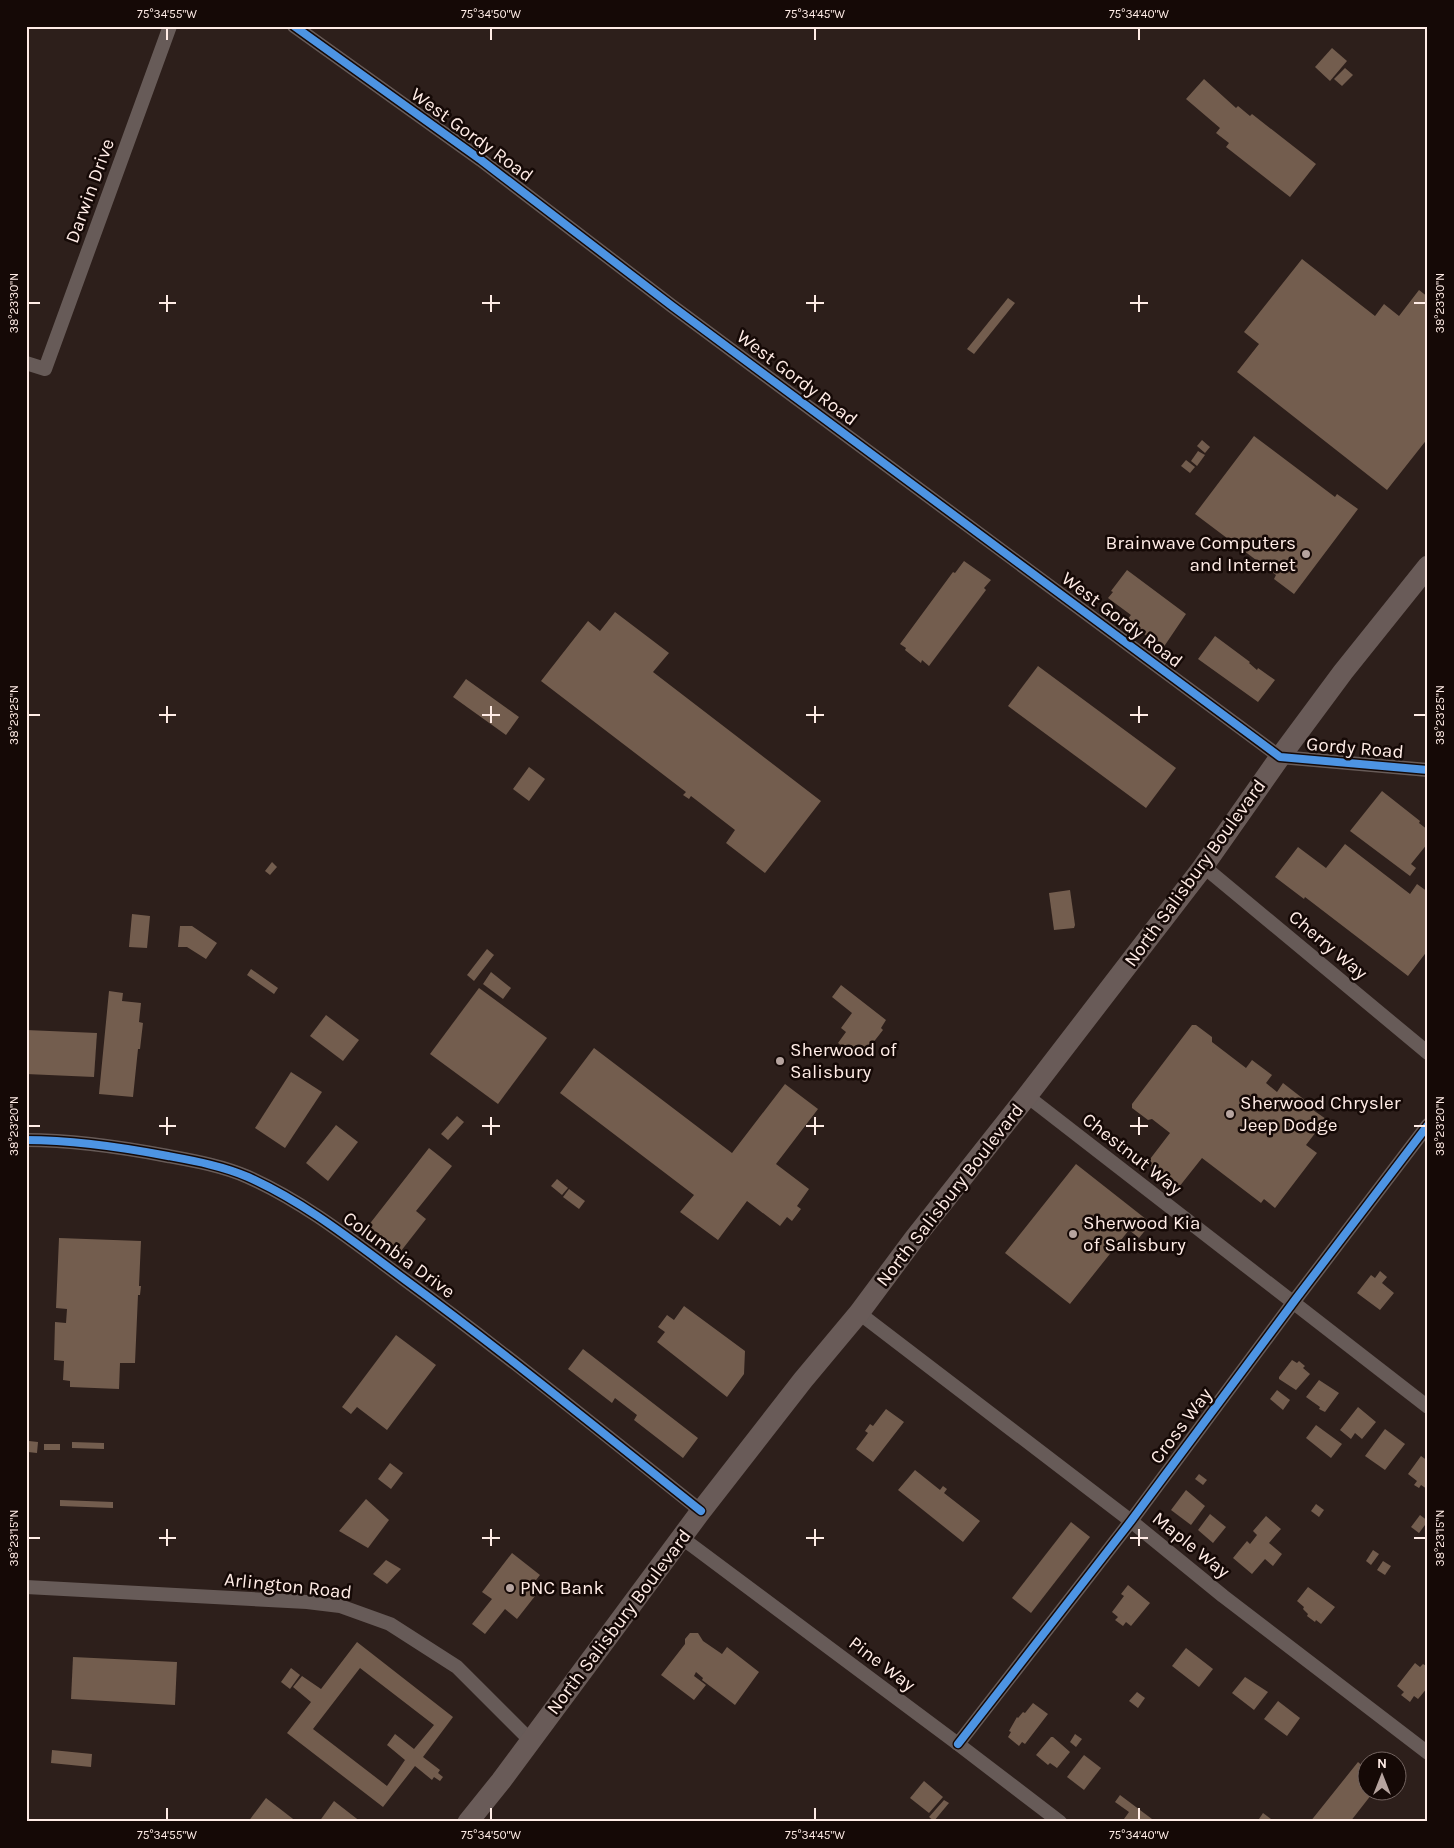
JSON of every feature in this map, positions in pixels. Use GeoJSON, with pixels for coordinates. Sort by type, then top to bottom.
{"type":"FeatureCollection","features":[{"type":"Feature","properties":{"kind":"main road","name":"North Salisbury Boulevard"},"geometry":{"type":"LineString","coordinates":[[468,1822],[501,1782],[530,1740],[701,1511],[803,1380],[859,1313],[914,1239],[1027,1096],[1203,866],[1343,672],[1428,566]]}},
{"type":"Feature","properties":{"kind":"street","name":"Darwin Drive"},"geometry":{"type":"LineString","coordinates":[[26,363],[45,369],[170,26]]}},
{"type":"Feature","properties":{"kind":"street","name":"West Gordy Road"},"geometry":{"type":"LineString","coordinates":[[294,26],[481,160],[672,306],[1280,757]]}},
{"type":"Feature","properties":{"kind":"street","name":"Gordy Road"},"geometry":{"type":"LineString","coordinates":[[1280,757],[1428,770]]}},
{"type":"Feature","properties":{"kind":"street","name":"Cherry Way"},"geometry":{"type":"LineString","coordinates":[[1203,866],[1428,1053]]}},
{"type":"Feature","properties":{"kind":"street","name":"Chestnut Way"},"geometry":{"type":"LineString","coordinates":[[1027,1096],[1428,1406]]}},
{"type":"Feature","properties":{"kind":"street","name":"Cross Way"},"geometry":{"type":"LineString","coordinates":[[958,1744],[1131,1521],[1293,1302],[1428,1125]]}},
{"type":"Feature","properties":{"kind":"street","name":"Columbia Drive"},"geometry":{"type":"LineString","coordinates":[[26,1140],[56,1140],[106,1145],[201,1162],[246,1176],[288,1197],[338,1230],[463,1322],[701,1511]]}},
{"type":"Feature","properties":{"kind":"street","name":"Maple Way"},"geometry":{"type":"LineString","coordinates":[[859,1313],[1131,1521],[1224,1596],[1428,1753]]}},
{"type":"Feature","properties":{"kind":"street","name":"Pine Way"},"geometry":{"type":"LineString","coordinates":[[682,1538],[1060,1822]]}},
{"type":"Feature","properties":{"kind":"street","name":"Arlington Road"},"geometry":{"type":"LineString","coordinates":[[26,1587],[307,1602],[340,1606],[390,1624],[457,1667],[530,1740]]}},
{"type":"Feature","properties":{"kind":"building"},"geometry":{"type":"Polygon","coordinates":[[[1332,48],[1347,61],[1330,81],[1315,67],[1332,48]]]}},
{"type":"Feature","properties":{"kind":"building"},"geometry":{"type":"Polygon","coordinates":[[[1345,68],[1353,75],[1342,86],[1334,79],[1345,68]]]}},
{"type":"Feature","properties":{"kind":"building"},"geometry":{"type":"Polygon","coordinates":[[[1204,79],[1236,108],[1238,106],[1250,116],[1252,114],[1316,164],[1290,197],[1226,147],[1229,143],[1216,133],[1220,128],[1186,99],[1204,79]]]}},
{"type":"Feature","properties":{"kind":"building"},"geometry":{"type":"Polygon","coordinates":[[[1302,259],[1375,316],[1384,304],[1399,316],[1419,290],[1428,297],[1428,438],[1387,490],[1237,372],[1259,344],[1244,332],[1302,259]]]}},
{"type":"Feature","properties":{"kind":"building"},"geometry":{"type":"Polygon","coordinates":[[[1008,298],[1015,303],[974,354],[967,349],[1008,298]]]}},
{"type":"Feature","properties":{"kind":"building"},"geometry":{"type":"Polygon","coordinates":[[[1254,436],[1335,497],[1337,494],[1358,509],[1294,594],[1274,579],[1276,575],[1195,514],[1254,436]]]}},
{"type":"Feature","properties":{"kind":"building"},"geometry":{"type":"Polygon","coordinates":[[[1202,440],[1210,447],[1205,453],[1197,446],[1202,440]]]}},
{"type":"Feature","properties":{"kind":"building"},"geometry":{"type":"Polygon","coordinates":[[[1198,451],[1205,455],[1197,466],[1191,461],[1198,451]]]}},
{"type":"Feature","properties":{"kind":"building"},"geometry":{"type":"Polygon","coordinates":[[[1186,460],[1195,467],[1190,473],[1181,466],[1186,460]]]}},
{"type":"Feature","properties":{"kind":"building"},"geometry":{"type":"Polygon","coordinates":[[[964,561],[991,580],[984,588],[986,590],[929,666],[922,660],[921,663],[900,644],[953,572],[955,573],[964,561]]]}},
{"type":"Feature","properties":{"kind":"building"},"geometry":{"type":"Polygon","coordinates":[[[1127,570],[1186,614],[1163,648],[1126,621],[1131,615],[1108,598],[1127,570]]]}},
{"type":"Feature","properties":{"kind":"building"},"geometry":{"type":"Polygon","coordinates":[[[615,612],[669,653],[653,672],[821,801],[765,873],[726,843],[735,830],[691,796],[689,799],[683,795],[686,792],[541,681],[588,621],[600,631],[615,612]]]}},
{"type":"Feature","properties":{"kind":"building"},"geometry":{"type":"Polygon","coordinates":[[[1215,636],[1250,662],[1257,670],[1258,668],[1275,680],[1258,702],[1198,659],[1215,636]]]}},
{"type":"Feature","properties":{"kind":"building"},"geometry":{"type":"Polygon","coordinates":[[[1038,666],[1176,768],[1146,808],[1008,706],[1038,666]]]}},
{"type":"Feature","properties":{"kind":"building"},"geometry":{"type":"Polygon","coordinates":[[[466,679],[519,717],[506,735],[453,697],[466,679]]]}},
{"type":"Feature","properties":{"kind":"building"},"geometry":{"type":"Polygon","coordinates":[[[529,767],[545,779],[529,801],[513,789],[529,767]]]}},
{"type":"Feature","properties":{"kind":"building"},"geometry":{"type":"Polygon","coordinates":[[[1382,791],[1420,821],[1419,823],[1428,830],[1428,843],[1411,864],[1416,868],[1410,876],[1350,831],[1382,791]]]}},
{"type":"Feature","properties":{"kind":"building"},"geometry":{"type":"Polygon","coordinates":[[[1345,844],[1410,894],[1417,884],[1428,892],[1428,950],[1408,976],[1305,897],[1304,899],[1275,877],[1298,847],[1326,868],[1345,844]]]}},
{"type":"Feature","properties":{"kind":"building"},"geometry":{"type":"Polygon","coordinates":[[[272,862],[277,867],[270,875],[265,871],[272,862]]]}},
{"type":"Feature","properties":{"kind":"building"},"geometry":{"type":"Polygon","coordinates":[[[1070,890],[1074,928],[1054,930],[1049,893],[1070,890]]]}},
{"type":"Feature","properties":{"kind":"building"},"geometry":{"type":"Polygon","coordinates":[[[132,914],[150,916],[147,948],[129,947],[132,914]]]}},
{"type":"Feature","properties":{"kind":"building"},"geometry":{"type":"Polygon","coordinates":[[[180,926],[192,926],[217,943],[206,959],[187,947],[178,947],[180,926]]]}},
{"type":"Feature","properties":{"kind":"building"},"geometry":{"type":"Polygon","coordinates":[[[487,949],[494,955],[474,981],[467,975],[487,949]]]}},
{"type":"Feature","properties":{"kind":"building"},"geometry":{"type":"Polygon","coordinates":[[[251,969],[278,988],[274,994],[247,975],[251,969]]]}},
{"type":"Feature","properties":{"kind":"building"},"geometry":{"type":"Polygon","coordinates":[[[491,972],[511,988],[503,999],[483,984],[491,972]]]}},
{"type":"Feature","properties":{"kind":"building"},"geometry":{"type":"Polygon","coordinates":[[[841,985],[886,1020],[881,1028],[883,1030],[865,1053],[862,1051],[857,1058],[838,1043],[846,1032],[841,1028],[852,1013],[832,997],[841,985]]]}},
{"type":"Feature","properties":{"kind":"building"},"geometry":{"type":"Polygon","coordinates":[[[479,988],[547,1038],[498,1104],[430,1054],[479,988]]]}},
{"type":"Feature","properties":{"kind":"building"},"geometry":{"type":"Polygon","coordinates":[[[109,991],[123,993],[122,1001],[141,1003],[139,1022],[143,1023],[133,1097],[99,1094],[109,991]]]}},
{"type":"Feature","properties":{"kind":"building"},"geometry":{"type":"Polygon","coordinates":[[[326,1015],[359,1040],[343,1061],[310,1036],[326,1015]]]}},
{"type":"Feature","properties":{"kind":"building","name":"Sherwood Chrysler Jeep Dodge"},"geometry":{"type":"Polygon","coordinates":[[[1192,1025],[1196,1025],[1212,1037],[1212,1042],[1246,1068],[1252,1060],[1272,1075],[1266,1083],[1277,1092],[1283,1083],[1326,1119],[1306,1145],[1317,1153],[1275,1208],[1264,1199],[1261,1203],[1202,1158],[1179,1187],[1147,1163],[1170,1133],[1152,1119],[1148,1120],[1132,1108],[1132,1104],[1192,1025]]]}},
{"type":"Feature","properties":{"kind":"building"},"geometry":{"type":"Polygon","coordinates":[[[26,1030],[97,1033],[94,1077],[26,1074],[26,1030]]]}},
{"type":"Feature","properties":{"kind":"building"},"geometry":{"type":"Polygon","coordinates":[[[594,1048],[732,1153],[785,1084],[818,1109],[776,1164],[809,1189],[797,1206],[801,1209],[792,1221],[787,1217],[780,1226],[747,1201],[718,1240],[680,1212],[694,1195],[560,1093],[594,1048]]]}},
{"type":"Feature","properties":{"kind":"building"},"geometry":{"type":"Polygon","coordinates":[[[291,1072],[322,1092],[285,1148],[255,1128],[291,1072]]]}},
{"type":"Feature","properties":{"kind":"building"},"geometry":{"type":"Polygon","coordinates":[[[457,1116],[464,1122],[448,1140],[441,1134],[457,1116]]]}},
{"type":"Feature","properties":{"kind":"building"},"geometry":{"type":"Polygon","coordinates":[[[336,1125],[358,1142],[328,1181],[306,1163],[336,1125]]]}},
{"type":"Feature","properties":{"kind":"building"},"geometry":{"type":"Polygon","coordinates":[[[429,1148],[452,1166],[416,1211],[426,1219],[401,1251],[368,1226],[429,1148]]]}},
{"type":"Feature","properties":{"kind":"building","name":"Sherwood Kia of Salisbury"},"geometry":{"type":"Polygon","coordinates":[[[1076,1164],[1151,1223],[1139,1238],[1129,1230],[1070,1304],[1005,1253],[1076,1164]]]}},
{"type":"Feature","properties":{"kind":"building"},"geometry":{"type":"Polygon","coordinates":[[[557,1179],[568,1188],[562,1195],[551,1186],[557,1179]]]}},
{"type":"Feature","properties":{"kind":"building"},"geometry":{"type":"Polygon","coordinates":[[[569,1189],[585,1201],[579,1209],[563,1197],[569,1189]]]}},
{"type":"Feature","properties":{"kind":"building"},"geometry":{"type":"Polygon","coordinates":[[[59,1238],[141,1241],[139,1286],[141,1286],[140,1295],[138,1295],[135,1363],[120,1363],[119,1389],[70,1387],[70,1381],[63,1380],[64,1361],[54,1360],[55,1322],[66,1323],[67,1309],[56,1308],[59,1238]]]}},
{"type":"Feature","properties":{"kind":"building"},"geometry":{"type":"Polygon","coordinates":[[[1380,1271],[1387,1277],[1382,1283],[1394,1293],[1380,1310],[1357,1293],[1371,1275],[1375,1278],[1380,1271]]]}},
{"type":"Feature","properties":{"kind":"building"},"geometry":{"type":"Polygon","coordinates":[[[684,1306],[745,1351],[744,1374],[727,1397],[657,1342],[665,1332],[658,1327],[667,1315],[674,1320],[684,1306]]]}},
{"type":"Feature","properties":{"kind":"building"},"geometry":{"type":"Polygon","coordinates":[[[396,1335],[436,1365],[387,1430],[357,1407],[351,1414],[342,1407],[396,1335]]]}},
{"type":"Feature","properties":{"kind":"building"},"geometry":{"type":"Polygon","coordinates":[[[583,1349],[698,1438],[683,1458],[634,1420],[637,1415],[615,1398],[612,1403],[568,1369],[583,1349]]]}},
{"type":"Feature","properties":{"kind":"building"},"geometry":{"type":"Polygon","coordinates":[[[1292,1360],[1297,1363],[1299,1361],[1310,1374],[1296,1390],[1279,1379],[1292,1360]]]}},
{"type":"Feature","properties":{"kind":"building"},"geometry":{"type":"Polygon","coordinates":[[[1319,1380],[1339,1393],[1325,1412],[1306,1397],[1319,1380]]]}},
{"type":"Feature","properties":{"kind":"building"},"geometry":{"type":"Polygon","coordinates":[[[1277,1390],[1290,1400],[1283,1410],[1270,1399],[1277,1390]]]}},
{"type":"Feature","properties":{"kind":"building"},"geometry":{"type":"Polygon","coordinates":[[[1358,1407],[1376,1422],[1362,1439],[1355,1433],[1351,1439],[1340,1430],[1358,1407]]]}},
{"type":"Feature","properties":{"kind":"building"},"geometry":{"type":"Polygon","coordinates":[[[886,1409],[904,1422],[873,1462],[856,1449],[868,1433],[865,1431],[870,1424],[873,1426],[886,1409]]]}},
{"type":"Feature","properties":{"kind":"building"},"geometry":{"type":"Polygon","coordinates":[[[1316,1425],[1342,1444],[1331,1458],[1306,1438],[1316,1425]]]}},
{"type":"Feature","properties":{"kind":"building"},"geometry":{"type":"Polygon","coordinates":[[[1385,1429],[1405,1444],[1385,1470],[1365,1456],[1385,1429]]]}},
{"type":"Feature","properties":{"kind":"building"},"geometry":{"type":"Polygon","coordinates":[[[29,1441],[38,1442],[37,1453],[28,1452],[29,1441]]]}},
{"type":"Feature","properties":{"kind":"building"},"geometry":{"type":"Polygon","coordinates":[[[72,1442],[104,1443],[104,1449],[72,1448],[72,1442]]]}},
{"type":"Feature","properties":{"kind":"building"},"geometry":{"type":"Polygon","coordinates":[[[44,1444],[60,1444],[60,1450],[44,1450],[44,1444]]]}},
{"type":"Feature","properties":{"kind":"building"},"geometry":{"type":"Polygon","coordinates":[[[1421,1456],[1428,1461],[1427,1489],[1421,1485],[1419,1488],[1414,1485],[1417,1481],[1408,1474],[1421,1456]]]}},
{"type":"Feature","properties":{"kind":"building"},"geometry":{"type":"Polygon","coordinates":[[[390,1463],[403,1473],[391,1489],[378,1479],[390,1463]]]}},
{"type":"Feature","properties":{"kind":"building"},"geometry":{"type":"Polygon","coordinates":[[[915,1470],[940,1490],[943,1486],[947,1489],[944,1493],[980,1521],[963,1542],[898,1490],[915,1470]]]}},
{"type":"Feature","properties":{"kind":"building"},"geometry":{"type":"Polygon","coordinates":[[[1199,1474],[1207,1480],[1203,1485],[1195,1479],[1199,1474]]]}},
{"type":"Feature","properties":{"kind":"building"},"geometry":{"type":"Polygon","coordinates":[[[1186,1490],[1205,1506],[1191,1525],[1171,1510],[1186,1490]]]}},
{"type":"Feature","properties":{"kind":"building"},"geometry":{"type":"Polygon","coordinates":[[[366,1499],[389,1520],[368,1548],[339,1531],[366,1499]]]}},
{"type":"Feature","properties":{"kind":"building"},"geometry":{"type":"Polygon","coordinates":[[[60,1500],[113,1502],[113,1508],[60,1506],[60,1500]]]}},
{"type":"Feature","properties":{"kind":"building"},"geometry":{"type":"Polygon","coordinates":[[[1316,1504],[1324,1510],[1319,1517],[1311,1511],[1316,1504]]]}},
{"type":"Feature","properties":{"kind":"building"},"geometry":{"type":"Polygon","coordinates":[[[1210,1514],[1226,1527],[1213,1543],[1198,1530],[1210,1514]]]}},
{"type":"Feature","properties":{"kind":"building"},"geometry":{"type":"Polygon","coordinates":[[[1420,1515],[1428,1521],[1419,1533],[1411,1527],[1420,1515]]]}},
{"type":"Feature","properties":{"kind":"building"},"geometry":{"type":"Polygon","coordinates":[[[1266,1516],[1281,1529],[1269,1543],[1282,1554],[1273,1566],[1265,1559],[1252,1574],[1233,1558],[1247,1541],[1250,1544],[1257,1535],[1253,1531],[1266,1516]]]}},
{"type":"Feature","properties":{"kind":"building"},"geometry":{"type":"Polygon","coordinates":[[[1071,1522],[1090,1537],[1031,1613],[1012,1598],[1071,1522]]]}},
{"type":"Feature","properties":{"kind":"building"},"geometry":{"type":"Polygon","coordinates":[[[1373,1550],[1379,1554],[1371,1565],[1366,1561],[1373,1550]]]}},
{"type":"Feature","properties":{"kind":"building","name":"PNC Bank"},"geometry":{"type":"Polygon","coordinates":[[[512,1553],[540,1575],[532,1585],[539,1591],[517,1619],[505,1609],[485,1634],[472,1624],[492,1599],[482,1592],[512,1553]]]}},
{"type":"Feature","properties":{"kind":"building"},"geometry":{"type":"Polygon","coordinates":[[[386,1560],[401,1569],[387,1584],[373,1574],[386,1560]]]}},
{"type":"Feature","properties":{"kind":"building"},"geometry":{"type":"Polygon","coordinates":[[[1383,1561],[1391,1566],[1385,1575],[1377,1570],[1383,1561]]]}},
{"type":"Feature","properties":{"kind":"building"},"geometry":{"type":"Polygon","coordinates":[[[1128,1585],[1150,1603],[1131,1626],[1126,1622],[1123,1626],[1115,1620],[1118,1617],[1112,1612],[1124,1596],[1121,1594],[1128,1585]]]}},
{"type":"Feature","properties":{"kind":"building"},"geometry":{"type":"Polygon","coordinates":[[[1308,1587],[1335,1607],[1321,1624],[1307,1616],[1308,1614],[1303,1609],[1304,1607],[1297,1601],[1308,1587]]]}},
{"type":"Feature","properties":{"kind":"building"},"geometry":{"type":"Polygon","coordinates":[[[690,1633],[698,1633],[703,1641],[722,1654],[727,1647],[759,1672],[735,1705],[702,1680],[703,1678],[696,1672],[694,1676],[706,1685],[694,1700],[661,1675],[685,1644],[685,1639],[690,1633]]]}},
{"type":"Feature","properties":{"kind":"building"},"geometry":{"type":"Polygon","coordinates":[[[357,1642],[453,1717],[423,1757],[440,1770],[438,1773],[443,1777],[440,1781],[434,1777],[432,1780],[415,1766],[383,1807],[287,1733],[311,1702],[293,1687],[302,1676],[321,1689],[357,1642]],[[360,1668],[313,1729],[387,1786],[405,1760],[387,1745],[395,1734],[414,1749],[434,1725],[360,1668]]]}},
{"type":"Feature","properties":{"kind":"building"},"geometry":{"type":"Polygon","coordinates":[[[1186,1648],[1213,1669],[1199,1687],[1172,1666],[1186,1648]]]}},
{"type":"Feature","properties":{"kind":"building"},"geometry":{"type":"Polygon","coordinates":[[[73,1657],[177,1662],[175,1705],[71,1699],[73,1657]]]}},
{"type":"Feature","properties":{"kind":"building"},"geometry":{"type":"Polygon","coordinates":[[[1415,1663],[1420,1667],[1423,1664],[1428,1667],[1426,1673],[1428,1674],[1428,1687],[1418,1699],[1414,1696],[1410,1702],[1401,1695],[1404,1692],[1397,1686],[1415,1663]]]}},
{"type":"Feature","properties":{"kind":"building"},"geometry":{"type":"Polygon","coordinates":[[[291,1668],[300,1675],[290,1689],[281,1682],[291,1668]]]}},
{"type":"Feature","properties":{"kind":"building"},"geometry":{"type":"Polygon","coordinates":[[[1245,1677],[1268,1692],[1254,1710],[1232,1693],[1245,1677]]]}},
{"type":"Feature","properties":{"kind":"building"},"geometry":{"type":"Polygon","coordinates":[[[1137,1692],[1145,1698],[1138,1708],[1129,1701],[1137,1692]]]}},
{"type":"Feature","properties":{"kind":"building"},"geometry":{"type":"Polygon","coordinates":[[[1278,1701],[1300,1718],[1287,1736],[1264,1719],[1278,1701]]]}},
{"type":"Feature","properties":{"kind":"building"},"geometry":{"type":"Polygon","coordinates":[[[1033,1703],[1048,1714],[1025,1744],[1022,1742],[1019,1746],[1008,1737],[1011,1732],[1009,1731],[1017,1717],[1023,1712],[1025,1713],[1033,1703]]]}},
{"type":"Feature","properties":{"kind":"building"},"geometry":{"type":"Polygon","coordinates":[[[1075,1734],[1082,1739],[1076,1747],[1070,1742],[1075,1734]]]}},
{"type":"Feature","properties":{"kind":"building"},"geometry":{"type":"Polygon","coordinates":[[[1051,1737],[1070,1752],[1057,1768],[1050,1763],[1048,1765],[1036,1755],[1051,1737]]]}},
{"type":"Feature","properties":{"kind":"building"},"geometry":{"type":"Polygon","coordinates":[[[52,1750],[92,1754],[91,1767],[51,1763],[52,1750]]]}},
{"type":"Feature","properties":{"kind":"building"},"geometry":{"type":"Polygon","coordinates":[[[1084,1755],[1101,1768],[1084,1790],[1067,1777],[1084,1755]]]}},
{"type":"Feature","properties":{"kind":"building"},"geometry":{"type":"Polygon","coordinates":[[[1356,1764],[1356,1800],[1367,1800],[1350,1822],[1310,1822],[1356,1764]]]}},
{"type":"Feature","properties":{"kind":"building"},"geometry":{"type":"Polygon","coordinates":[[[924,1781],[943,1797],[929,1813],[910,1798],[924,1781]]]}},
{"type":"Feature","properties":{"kind":"building"},"geometry":{"type":"Polygon","coordinates":[[[1120,1795],[1152,1819],[1150,1822],[1128,1822],[1124,1819],[1129,1812],[1115,1802],[1120,1795]]]}},
{"type":"Feature","properties":{"kind":"building"},"geometry":{"type":"Polygon","coordinates":[[[266,1798],[297,1822],[248,1822],[266,1798]]]}},
{"type":"Feature","properties":{"kind":"building"},"geometry":{"type":"Polygon","coordinates":[[[944,1800],[949,1803],[934,1821],[929,1817],[944,1800]]]}},
{"type":"Feature","properties":{"kind":"building"},"geometry":{"type":"Polygon","coordinates":[[[334,1801],[361,1822],[319,1822],[334,1801]]]}},
{"type":"Feature","properties":{"kind":"building"},"geometry":{"type":"Polygon","coordinates":[[[1263,1813],[1275,1822],[1257,1822],[1263,1813]]]}},
{"type":"Feature","properties":{"kind":"cycle path"},"geometry":{"type":"LineString","coordinates":[[294,26],[481,160],[672,306],[1280,757],[1428,770]]}},
{"type":"Feature","properties":{"kind":"cycle path"},"geometry":{"type":"LineString","coordinates":[[958,1744],[1131,1521],[1428,1125]]}},
{"type":"Feature","properties":{"kind":"cycle path"},"geometry":{"type":"LineString","coordinates":[[26,1140],[62,1141],[97,1145],[209,1164],[248,1177],[269,1187],[329,1224],[442,1307],[701,1511]]}},
{"type":"Feature","properties":{"kind":"place","name":"Brainwave Computers and Internet"},"geometry":{"type":"Point","coordinates":[1306,554]}},
{"type":"Feature","properties":{"kind":"place","name":"Sherwood of Salisbury"},"geometry":{"type":"Point","coordinates":[780,1061]}},
{"type":"Feature","properties":{"kind":"place","name":"Sherwood Chrysler Jeep Dodge"},"geometry":{"type":"Point","coordinates":[1230,1114]}},
{"type":"Feature","properties":{"kind":"place","name":"Sherwood Kia of Salisbury"},"geometry":{"type":"Point","coordinates":[1073,1234]}},
{"type":"Feature","properties":{"kind":"place","name":"PNC Bank"},"geometry":{"type":"Point","coordinates":[510,1588]}}]}
